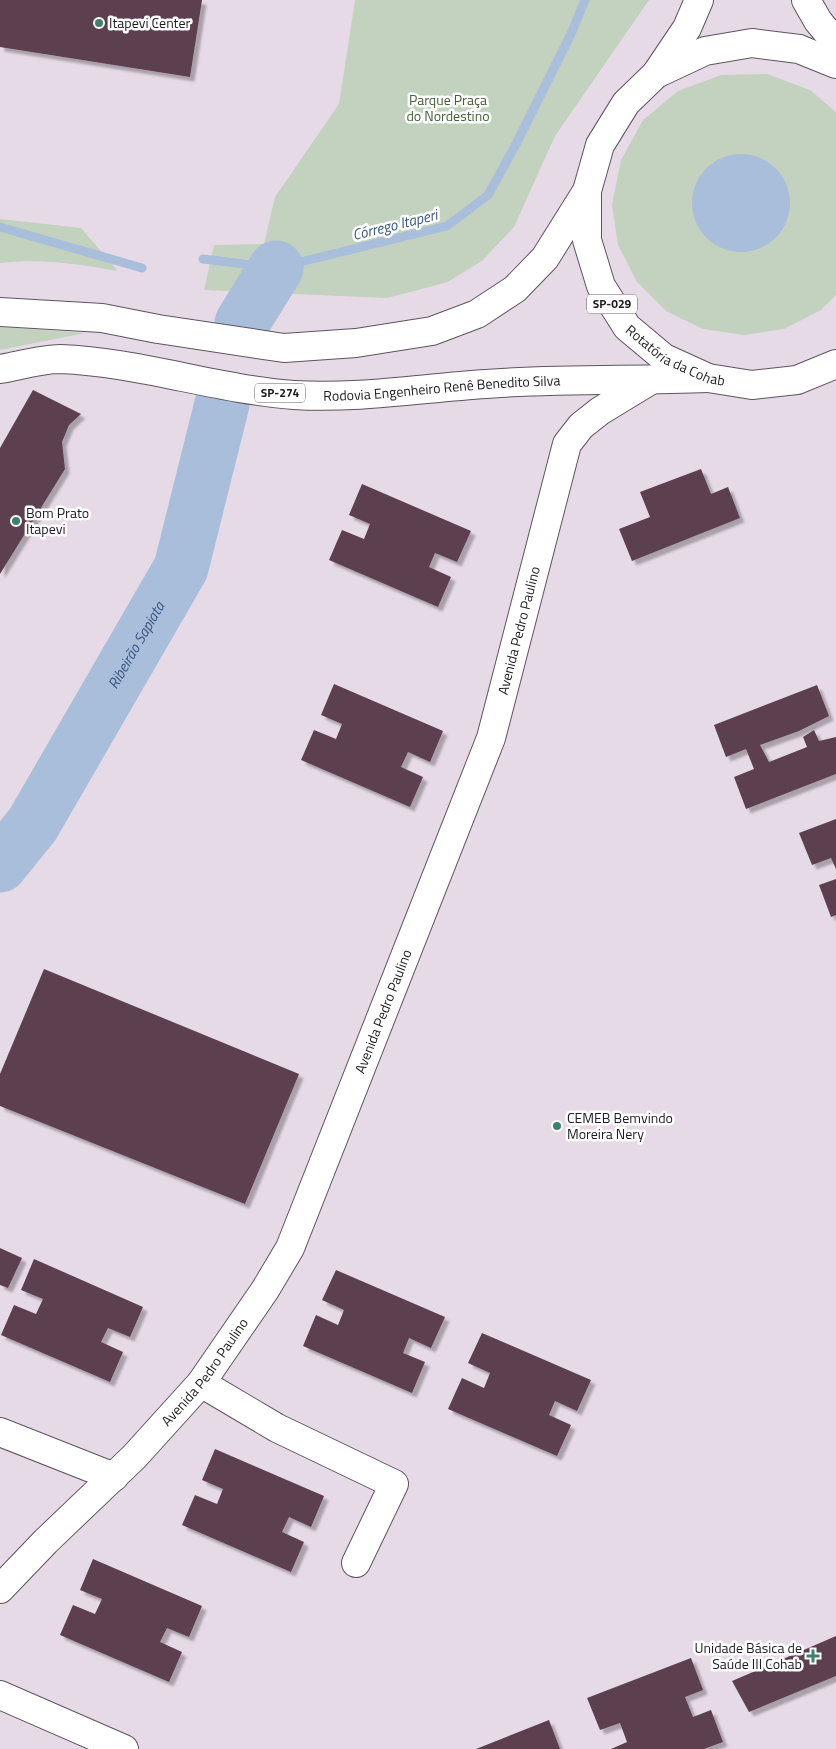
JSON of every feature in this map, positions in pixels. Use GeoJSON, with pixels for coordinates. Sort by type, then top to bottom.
{"type":"FeatureCollection","features":[{"type":"Feature","properties":{"kind":"main road","name":"SP-029"},"geometry":{"type":"LineString","coordinates":[[656,74],[687,28],[699,0]]}},
{"type":"Feature","properties":{"kind":"main road"},"geometry":{"type":"LineString","coordinates":[[806,0],[818,22],[836,43]]}},
{"type":"Feature","properties":{"kind":"main road","name":"Rotatória da Cohab"},"geometry":{"type":"LineString","coordinates":[[836,64],[799,48],[752,43],[705,51],[656,74],[626,104],[600,145],[587,191],[587,240],[601,286],[627,327],[664,358],[708,378],[752,385],[797,380],[836,364]]}},
{"type":"Feature","properties":{"kind":"main road"},"geometry":{"type":"LineString","coordinates":[[0,312],[102,318],[158,329],[284,348],[356,343],[432,331],[477,314],[515,289],[545,258],[587,191]]}},
{"type":"Feature","properties":{"kind":"main road","name":"Rodovia Engenheiro Renê Benedito Silva"},"geometry":{"type":"LineString","coordinates":[[0,368],[58,359],[116,365],[213,384],[294,395],[372,394],[486,384],[562,380],[708,378]]}},
{"type":"Feature","properties":{"kind":"main road","name":"Avenida Pedro Paulino"},"geometry":{"type":"LineString","coordinates":[[0,1589],[46,1541],[134,1458],[201,1383],[265,1290],[290,1248],[491,738],[567,444],[581,426],[600,410],[651,380]]}},
{"type":"Feature","properties":{"kind":"main road"},"geometry":{"type":"LineString","coordinates":[[201,1383],[277,1428],[394,1484],[356,1564]]}},
{"type":"Feature","properties":{"kind":"main road"},"geometry":{"type":"LineString","coordinates":[[0,1432],[114,1477]]}},
{"type":"Feature","properties":{"kind":"main road"},"geometry":{"type":"LineString","coordinates":[[0,1695],[124,1749]]}},
{"type":"Feature","properties":{"kind":"green space","name":"Parque Praça do Nordestino"},"geometry":{"type":"Polygon","coordinates":[[[355,0],[649,0],[555,136],[514,227],[483,260],[448,282],[387,298],[204,290],[214,245],[264,244],[275,197],[339,104],[355,0]]]}},
{"type":"Feature","properties":{"kind":"green space"},"geometry":{"type":"Polygon","coordinates":[[[767,74],[810,90],[836,112],[836,295],[821,310],[784,329],[744,335],[703,329],[666,311],[637,282],[618,245],[612,205],[621,160],[643,120],[678,91],[721,75],[767,74]]]}},
{"type":"Feature","properties":{"kind":"green space"},"geometry":{"type":"Polygon","coordinates":[[[0,219],[81,228],[118,271],[45,261],[0,263],[0,219]]]}},
{"type":"Feature","properties":{"kind":"green space"},"geometry":{"type":"Polygon","coordinates":[[[0,327],[85,333],[0,350],[0,327]]]}},
{"type":"Feature","properties":{"kind":"water"},"geometry":{"type":"Polygon","coordinates":[[[741,154],[760,158],[776,168],[786,184],[790,203],[786,222],[776,238],[760,248],[741,252],[722,248],[706,238],[696,222],[692,203],[696,184],[706,168],[722,158],[741,154]]]}},
{"type":"Feature","properties":{"kind":"building","name":"Itapevi Center"},"geometry":{"type":"Polygon","coordinates":[[[0,0],[202,0],[190,77],[0,47],[0,0]]]}},
{"type":"Feature","properties":{"kind":"building","name":"Bom Prato Itapevi"},"geometry":{"type":"Polygon","coordinates":[[[33,390],[81,414],[69,425],[62,442],[65,469],[0,574],[0,448],[33,390]]]}},
{"type":"Feature","properties":{"kind":"building"},"geometry":{"type":"Polygon","coordinates":[[[701,469],[711,494],[728,487],[740,518],[632,561],[619,529],[650,517],[640,492],[701,469]]]}},
{"type":"Feature","properties":{"kind":"building"},"geometry":{"type":"Polygon","coordinates":[[[362,484],[471,531],[457,562],[435,553],[429,567],[451,577],[438,607],[329,560],[342,530],[364,539],[370,524],[349,515],[362,484]]]}},
{"type":"Feature","properties":{"kind":"building"},"geometry":{"type":"Polygon","coordinates":[[[334,684],[443,731],[430,762],[408,752],[401,767],[423,777],[410,807],[301,760],[314,730],[336,739],[342,724],[321,715],[334,684]]]}},
{"type":"Feature","properties":{"kind":"building"},"geometry":{"type":"Polygon","coordinates":[[[817,685],[829,716],[799,731],[760,745],[769,762],[807,747],[803,737],[814,730],[819,741],[836,737],[836,774],[746,809],[734,777],[754,769],[746,749],[726,757],[714,725],[817,685]]]}},
{"type":"Feature","properties":{"kind":"building"},"geometry":{"type":"Polygon","coordinates":[[[836,819],[836,869],[831,858],[812,865],[799,833],[836,819]]]}},
{"type":"Feature","properties":{"kind":"building"},"geometry":{"type":"Polygon","coordinates":[[[836,879],[836,915],[831,917],[819,885],[836,879]]]}},
{"type":"Feature","properties":{"kind":"building"},"geometry":{"type":"Polygon","coordinates":[[[44,969],[299,1074],[245,1204],[0,1106],[0,1074],[44,969]]]}},
{"type":"Feature","properties":{"kind":"building"},"geometry":{"type":"Polygon","coordinates":[[[0,1248],[22,1258],[8,1288],[0,1285],[0,1248]]]}},
{"type":"Feature","properties":{"kind":"building"},"geometry":{"type":"Polygon","coordinates":[[[34,1259],[143,1307],[130,1337],[108,1328],[101,1342],[123,1352],[110,1382],[1,1335],[14,1305],[36,1314],[43,1299],[21,1290],[34,1259]]]}},
{"type":"Feature","properties":{"kind":"building"},"geometry":{"type":"Polygon","coordinates":[[[336,1270],[445,1317],[431,1348],[409,1338],[403,1353],[425,1362],[412,1393],[303,1346],[316,1315],[338,1325],[344,1310],[322,1300],[336,1270]]]}},
{"type":"Feature","properties":{"kind":"building"},"geometry":{"type":"Polygon","coordinates":[[[482,1333],[591,1380],[577,1411],[555,1401],[549,1415],[571,1425],[557,1456],[448,1409],[462,1378],[484,1388],[490,1373],[468,1363],[482,1333]]]}},
{"type":"Feature","properties":{"kind":"building"},"geometry":{"type":"Polygon","coordinates":[[[215,1449],[324,1496],[311,1527],[289,1517],[282,1532],[304,1542],[291,1572],[182,1525],[195,1495],[217,1504],[223,1489],[202,1480],[215,1449]]]}},
{"type":"Feature","properties":{"kind":"building"},"geometry":{"type":"Polygon","coordinates":[[[93,1559],[202,1606],[189,1637],[167,1628],[160,1642],[182,1652],[169,1682],[60,1635],[73,1605],[95,1614],[102,1599],[80,1590],[93,1559]]]}},
{"type":"Feature","properties":{"kind":"building","name":"Unidade Básica de Saúde III Cohab"},"geometry":{"type":"Polygon","coordinates":[[[836,1636],[836,1676],[749,1712],[732,1681],[836,1636]]]}},
{"type":"Feature","properties":{"kind":"building"},"geometry":{"type":"Polygon","coordinates":[[[691,1658],[703,1690],[685,1697],[693,1717],[711,1710],[723,1742],[704,1749],[611,1749],[627,1742],[620,1723],[600,1730],[587,1698],[691,1658]]]}},
{"type":"Feature","properties":{"kind":"building"},"geometry":{"type":"Polygon","coordinates":[[[549,1720],[560,1749],[476,1749],[549,1720]]]}},
{"type":"Feature","properties":{"kind":"waterway","name":"Córrego Itaperi"},"geometry":{"type":"LineString","coordinates":[[203,259],[276,268],[447,226],[488,195],[515,146],[571,34],[585,0]]}},
{"type":"Feature","properties":{"kind":"waterway"},"geometry":{"type":"LineString","coordinates":[[0,227],[142,268]]}},
{"type":"Feature","properties":{"kind":"waterway","name":"Ribeirão Sapiata"},"geometry":{"type":"LineString","coordinates":[[242,323],[276,268]]}},
{"type":"Feature","properties":{"kind":"waterway","name":"Ribeirão Sapiata"},"geometry":{"type":"LineString","coordinates":[[0,865],[33,824],[181,568],[222,404]]}},
{"type":"Feature","properties":{"kind":"place","name":"Itapevi Center"},"geometry":{"type":"Point","coordinates":[99,23]}},
{"type":"Feature","properties":{"kind":"place","name":"Bom Prato Itapevi"},"geometry":{"type":"Point","coordinates":[16,521]}},
{"type":"Feature","properties":{"kind":"place","name":"CEMEB Bemvindo Moreira Nery"},"geometry":{"type":"Point","coordinates":[557,1126]}},
{"type":"Feature","properties":{"kind":"place","name":"Unidade Básica de Saúde III Cohab"},"geometry":{"type":"Point","coordinates":[813,1656]}}]}
